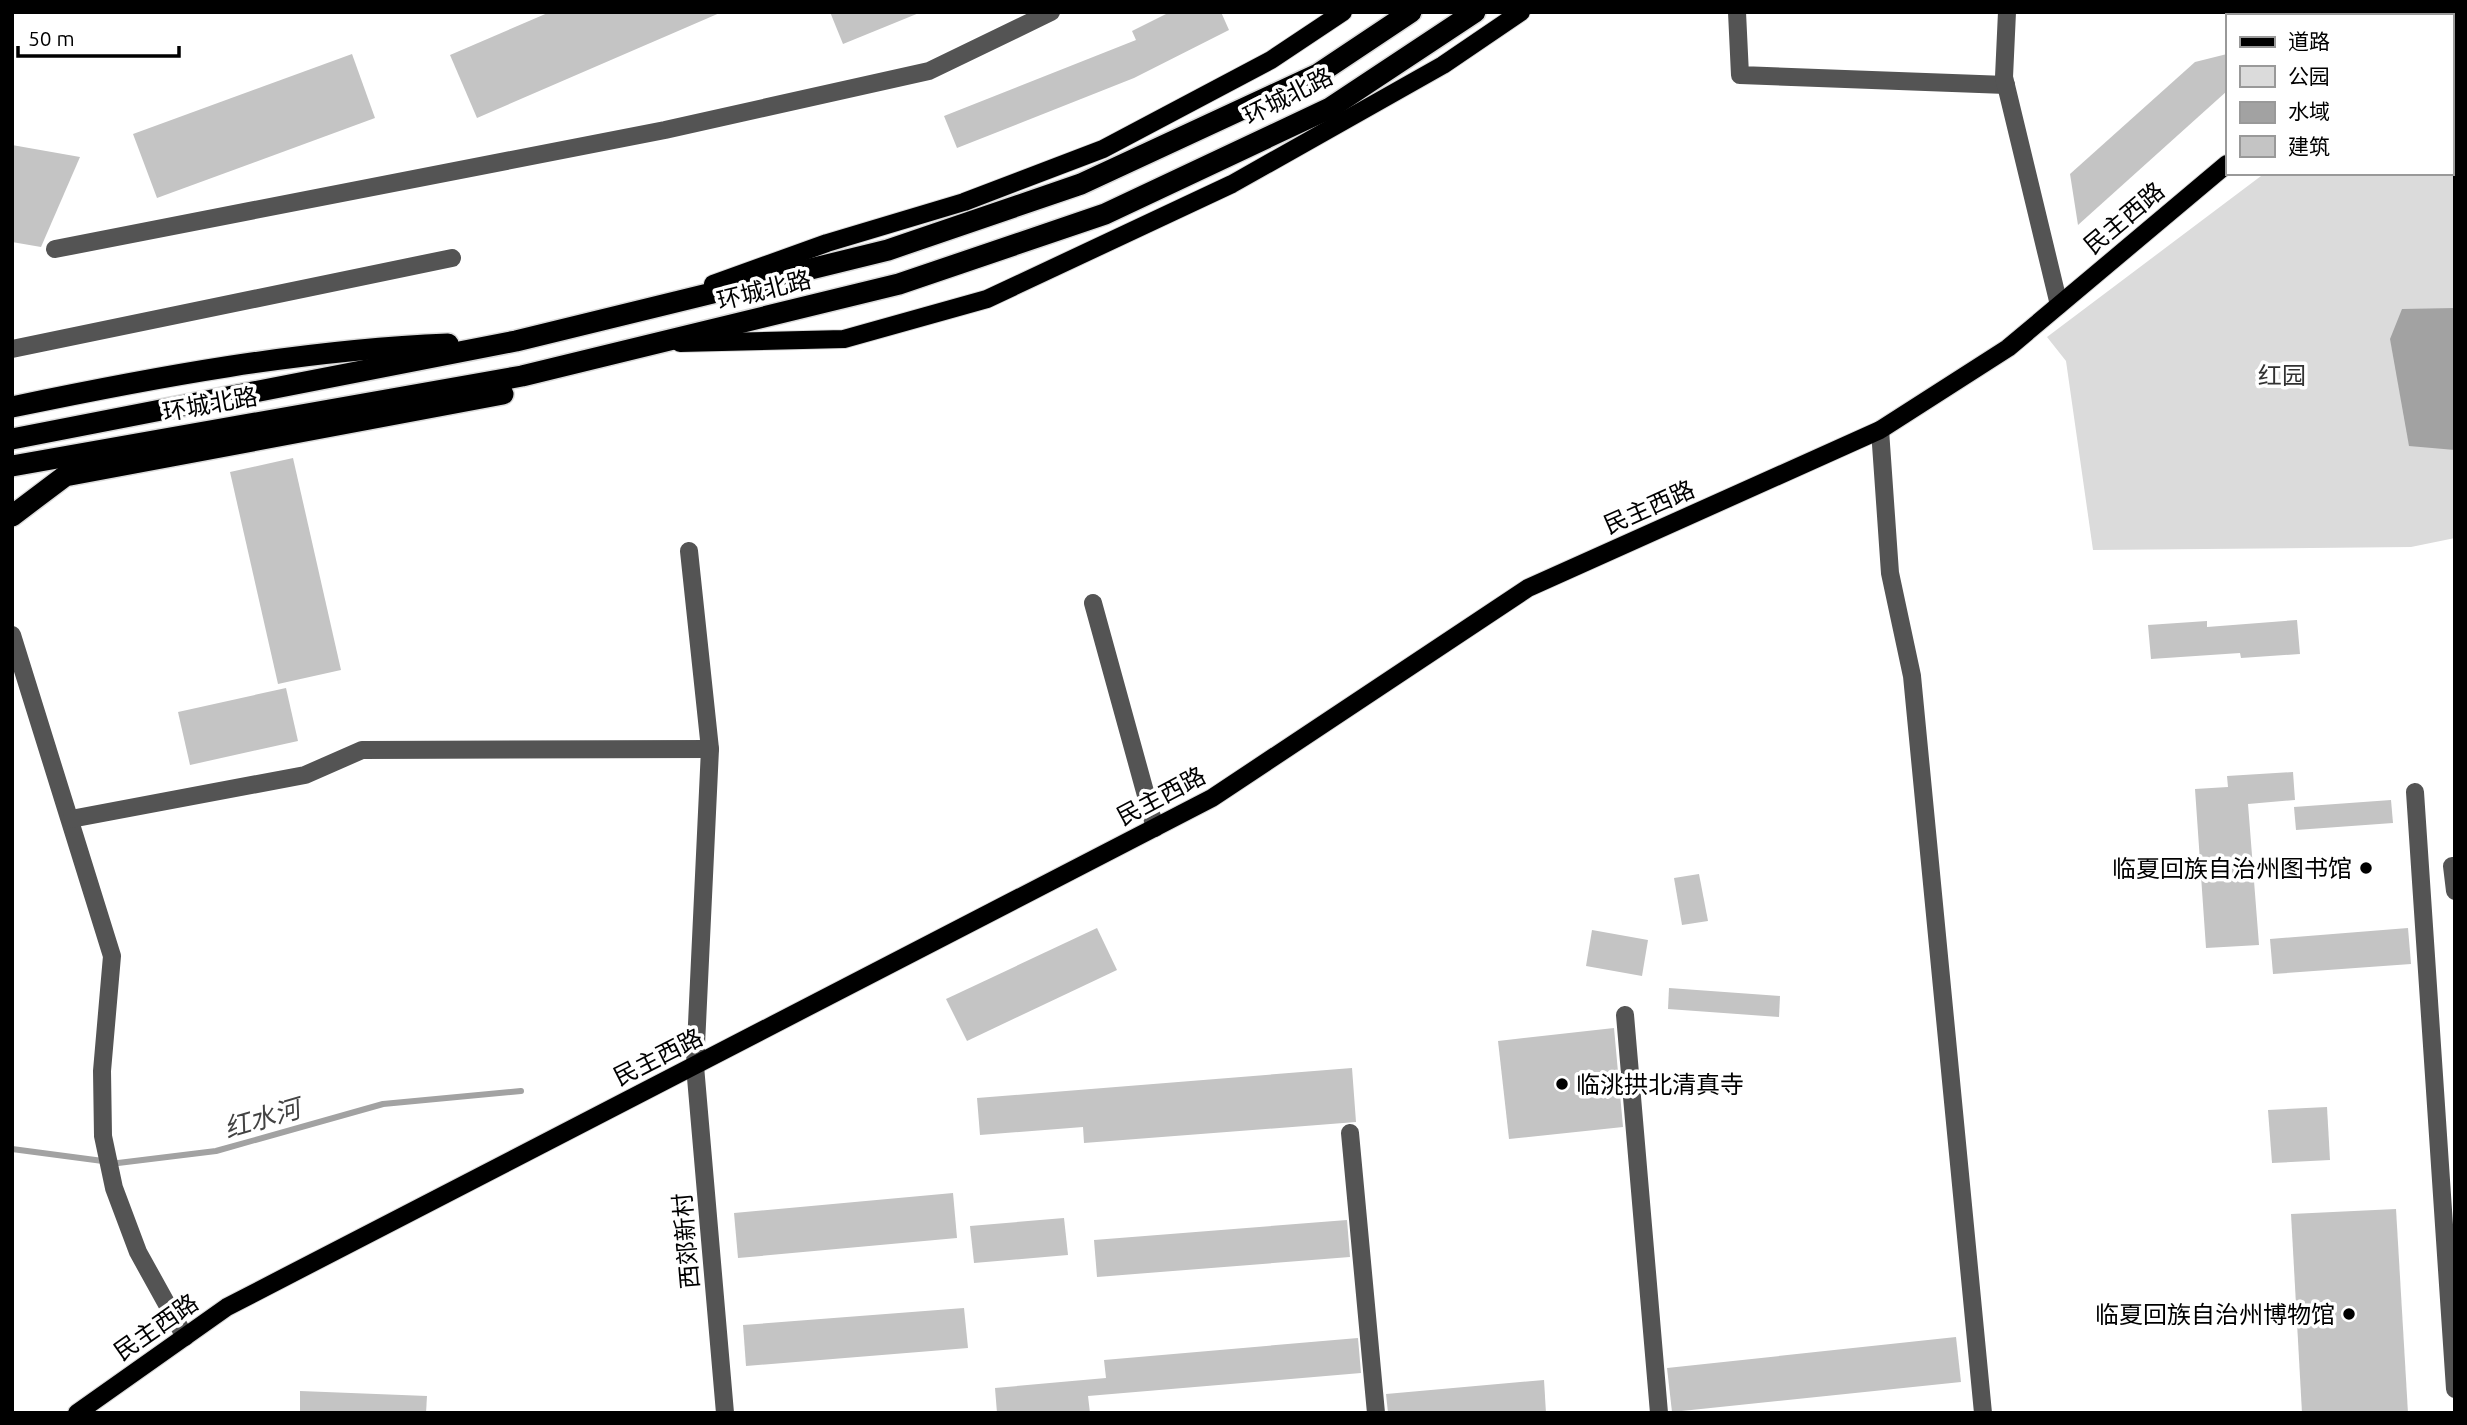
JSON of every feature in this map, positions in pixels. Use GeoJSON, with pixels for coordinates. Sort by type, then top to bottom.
{"type":"FeatureCollection","features":[{"type":"Feature","properties":{"kind":"highway","name":"环城北路"},"geometry":{"type":"LineString","coordinates":[[12,439],[516,341],[888,250],[1082,184],[1318,74],[1410,12]]}},
{"type":"Feature","properties":{"kind":"highway","name":"环城北路"},"geometry":{"type":"LineString","coordinates":[[12,466],[522,376],[899,284],[1104,214],[1330,108],[1475,12]]}},
{"type":"Feature","properties":{"kind":"highway"},"geometry":{"type":"LineString","coordinates":[[12,407],[177,373],[379,346],[516,341]]}},
{"type":"Feature","properties":{"kind":"highway"},"geometry":{"type":"LineString","coordinates":[[12,516],[65,476],[531,389],[604,356]]}},
{"type":"Feature","properties":{"kind":"main road"},"geometry":{"type":"LineString","coordinates":[[640,311],[827,243],[964,202],[1103,149],[1271,60],[1343,12]]}},
{"type":"Feature","properties":{"kind":"main road"},"geometry":{"type":"LineString","coordinates":[[652,344],[844,339],[987,299],[1233,184],[1443,65],[1521,12]]}},
{"type":"Feature","properties":{"kind":"main road","name":"民主西路"},"geometry":{"type":"LineString","coordinates":[[77,1413],[228,1307],[1212,799],[1528,588],[1880,430],[2008,348],[2226,165]]}},
{"type":"Feature","properties":{"kind":"street"},"geometry":{"type":"LineString","coordinates":[[55,249],[665,130],[929,71],[1051,12]]}},
{"type":"Feature","properties":{"kind":"street"},"geometry":{"type":"LineString","coordinates":[[1737,12],[1740,75],[2006,85]]}},
{"type":"Feature","properties":{"kind":"street"},"geometry":{"type":"LineString","coordinates":[[2007,12],[2006,85],[2059,305]]}},
{"type":"Feature","properties":{"kind":"street"},"geometry":{"type":"LineString","coordinates":[[12,349],[452,258]]}},
{"type":"Feature","properties":{"kind":"street"},"geometry":{"type":"LineString","coordinates":[[1880,430],[1890,573],[1912,676],[1983,1413]]}},
{"type":"Feature","properties":{"kind":"street","name":"西郊新村"},"geometry":{"type":"LineString","coordinates":[[689,551],[710,749],[695,1066],[725,1413]]}},
{"type":"Feature","properties":{"kind":"street"},"geometry":{"type":"LineString","coordinates":[[1093,603],[1155,828]]}},
{"type":"Feature","properties":{"kind":"street"},"geometry":{"type":"LineString","coordinates":[[12,635],[112,957],[102,1071],[103,1136],[114,1188],[138,1252],[185,1337]]}},
{"type":"Feature","properties":{"kind":"street"},"geometry":{"type":"LineString","coordinates":[[71,819],[305,775],[362,750],[710,749]]}},
{"type":"Feature","properties":{"kind":"street"},"geometry":{"type":"LineString","coordinates":[[2415,792],[2455,1389]]}},
{"type":"Feature","properties":{"kind":"street"},"geometry":{"type":"LineString","coordinates":[[2455,866],[2452,866],[2455,891]]}},
{"type":"Feature","properties":{"kind":"street"},"geometry":{"type":"LineString","coordinates":[[1625,1015],[1659,1413]]}},
{"type":"Feature","properties":{"kind":"street"},"geometry":{"type":"LineString","coordinates":[[1350,1133],[1377,1413]]}},
{"type":"Feature","properties":{"kind":"green space","name":"红园"},"geometry":{"type":"Polygon","coordinates":[[[2455,31],[2455,538],[2411,547],[2093,550],[2066,361],[2047,337],[2262,175],[2453,175],[2455,31]]]}},
{"type":"Feature","properties":{"kind":"water"},"geometry":{"type":"Polygon","coordinates":[[[2455,308],[2455,450],[2409,446],[2390,339],[2402,309],[2455,308]]]}},
{"type":"Feature","properties":{"kind":"building"},"geometry":{"type":"Polygon","coordinates":[[[550,12],[722,12],[477,118],[450,55],[550,12]]]}},
{"type":"Feature","properties":{"kind":"building"},"geometry":{"type":"Polygon","coordinates":[[[830,12],[919,12],[919,13],[843,44],[830,12]]]}},
{"type":"Feature","properties":{"kind":"building"},"geometry":{"type":"Polygon","coordinates":[[[1170,12],[1221,12],[1229,30],[1134,78],[957,148],[944,116],[1136,40],[1132,31],[1170,12]]]}},
{"type":"Feature","properties":{"kind":"building"},"geometry":{"type":"Polygon","coordinates":[[[352,54],[375,118],[157,198],[133,134],[352,54]]]}},
{"type":"Feature","properties":{"kind":"building"},"geometry":{"type":"Polygon","coordinates":[[[2226,54],[2226,92],[2078,225],[2070,174],[2195,62],[2226,54]]]}},
{"type":"Feature","properties":{"kind":"building"},"geometry":{"type":"Polygon","coordinates":[[[12,145],[80,157],[41,247],[12,242],[12,145]]]}},
{"type":"Feature","properties":{"kind":"building"},"geometry":{"type":"Polygon","coordinates":[[[293,458],[341,670],[278,684],[230,472],[293,458]]]}},
{"type":"Feature","properties":{"kind":"building"},"geometry":{"type":"Polygon","coordinates":[[[2297,620],[2300,654],[2241,658],[2240,653],[2151,659],[2148,625],[2207,621],[2207,627],[2297,620]]]}},
{"type":"Feature","properties":{"kind":"building"},"geometry":{"type":"Polygon","coordinates":[[[286,688],[298,741],[190,765],[178,712],[286,688]]]}},
{"type":"Feature","properties":{"kind":"building"},"geometry":{"type":"Polygon","coordinates":[[[2293,772],[2295,800],[2248,804],[2259,945],[2206,948],[2195,789],[2228,787],[2227,776],[2293,772]]]}},
{"type":"Feature","properties":{"kind":"building"},"geometry":{"type":"Polygon","coordinates":[[[2391,800],[2393,823],[2296,830],[2294,807],[2391,800]]]}},
{"type":"Feature","properties":{"kind":"building"},"geometry":{"type":"Polygon","coordinates":[[[1699,874],[1708,921],[1682,925],[1674,878],[1699,874]]]}},
{"type":"Feature","properties":{"kind":"building"},"geometry":{"type":"Polygon","coordinates":[[[1097,928],[1117,970],[967,1041],[946,999],[1097,928]]]}},
{"type":"Feature","properties":{"kind":"building"},"geometry":{"type":"Polygon","coordinates":[[[2408,928],[2411,964],[2273,974],[2270,939],[2408,928]]]}},
{"type":"Feature","properties":{"kind":"building"},"geometry":{"type":"Polygon","coordinates":[[[1592,930],[1648,940],[1642,976],[1586,966],[1592,930]]]}},
{"type":"Feature","properties":{"kind":"building"},"geometry":{"type":"Polygon","coordinates":[[[1669,988],[1780,996],[1779,1017],[1668,1009],[1669,988]]]}},
{"type":"Feature","properties":{"kind":"building","name":"临洮拱北清真寺"},"geometry":{"type":"Polygon","coordinates":[[[1614,1028],[1623,1127],[1509,1139],[1498,1041],[1614,1028]]]}},
{"type":"Feature","properties":{"kind":"building"},"geometry":{"type":"Polygon","coordinates":[[[1352,1068],[1356,1122],[1084,1143],[1083,1127],[980,1135],[977,1098],[1352,1068]]]}},
{"type":"Feature","properties":{"kind":"building"},"geometry":{"type":"Polygon","coordinates":[[[2327,1107],[2330,1160],[2272,1163],[2268,1110],[2327,1107]]]}},
{"type":"Feature","properties":{"kind":"building"},"geometry":{"type":"Polygon","coordinates":[[[953,1193],[957,1238],[738,1258],[734,1213],[953,1193]]]}},
{"type":"Feature","properties":{"kind":"building","name":"临夏回族自治州博物馆"},"geometry":{"type":"Polygon","coordinates":[[[2396,1209],[2408,1413],[2302,1413],[2291,1214],[2396,1209]]]}},
{"type":"Feature","properties":{"kind":"building"},"geometry":{"type":"Polygon","coordinates":[[[1064,1218],[1068,1255],[974,1263],[970,1226],[1064,1218]]]}},
{"type":"Feature","properties":{"kind":"building"},"geometry":{"type":"Polygon","coordinates":[[[1347,1220],[1350,1257],[1097,1277],[1094,1240],[1347,1220]]]}},
{"type":"Feature","properties":{"kind":"building"},"geometry":{"type":"Polygon","coordinates":[[[964,1308],[968,1348],[746,1366],[743,1325],[964,1308]]]}},
{"type":"Feature","properties":{"kind":"building"},"geometry":{"type":"Polygon","coordinates":[[[1956,1337],[1961,1382],[1672,1412],[1667,1368],[1956,1337]]]}},
{"type":"Feature","properties":{"kind":"building"},"geometry":{"type":"Polygon","coordinates":[[[1358,1338],[1361,1373],[1088,1396],[1090,1413],[997,1413],[995,1388],[1106,1378],[1104,1360],[1358,1338]]]}},
{"type":"Feature","properties":{"kind":"building"},"geometry":{"type":"Polygon","coordinates":[[[1544,1380],[1546,1413],[1388,1413],[1386,1394],[1544,1380]]]}},
{"type":"Feature","properties":{"kind":"building"},"geometry":{"type":"Polygon","coordinates":[[[300,1391],[427,1396],[426,1413],[300,1413],[300,1391]]]}},
{"type":"Feature","properties":{"kind":"waterway","name":"红水河"},"geometry":{"type":"LineString","coordinates":[[12,1149],[118,1163],[216,1151],[383,1104],[521,1091]]}},
{"type":"Feature","properties":{"kind":"place","name":"临夏回族自治州图书馆"},"geometry":{"type":"Point","coordinates":[2366,868]}},
{"type":"Feature","properties":{"kind":"place","name":"临洮拱北清真寺"},"geometry":{"type":"Point","coordinates":[1562,1084]}},
{"type":"Feature","properties":{"kind":"place","name":"临夏回族自治州博物馆"},"geometry":{"type":"Point","coordinates":[2349,1314]}}]}
